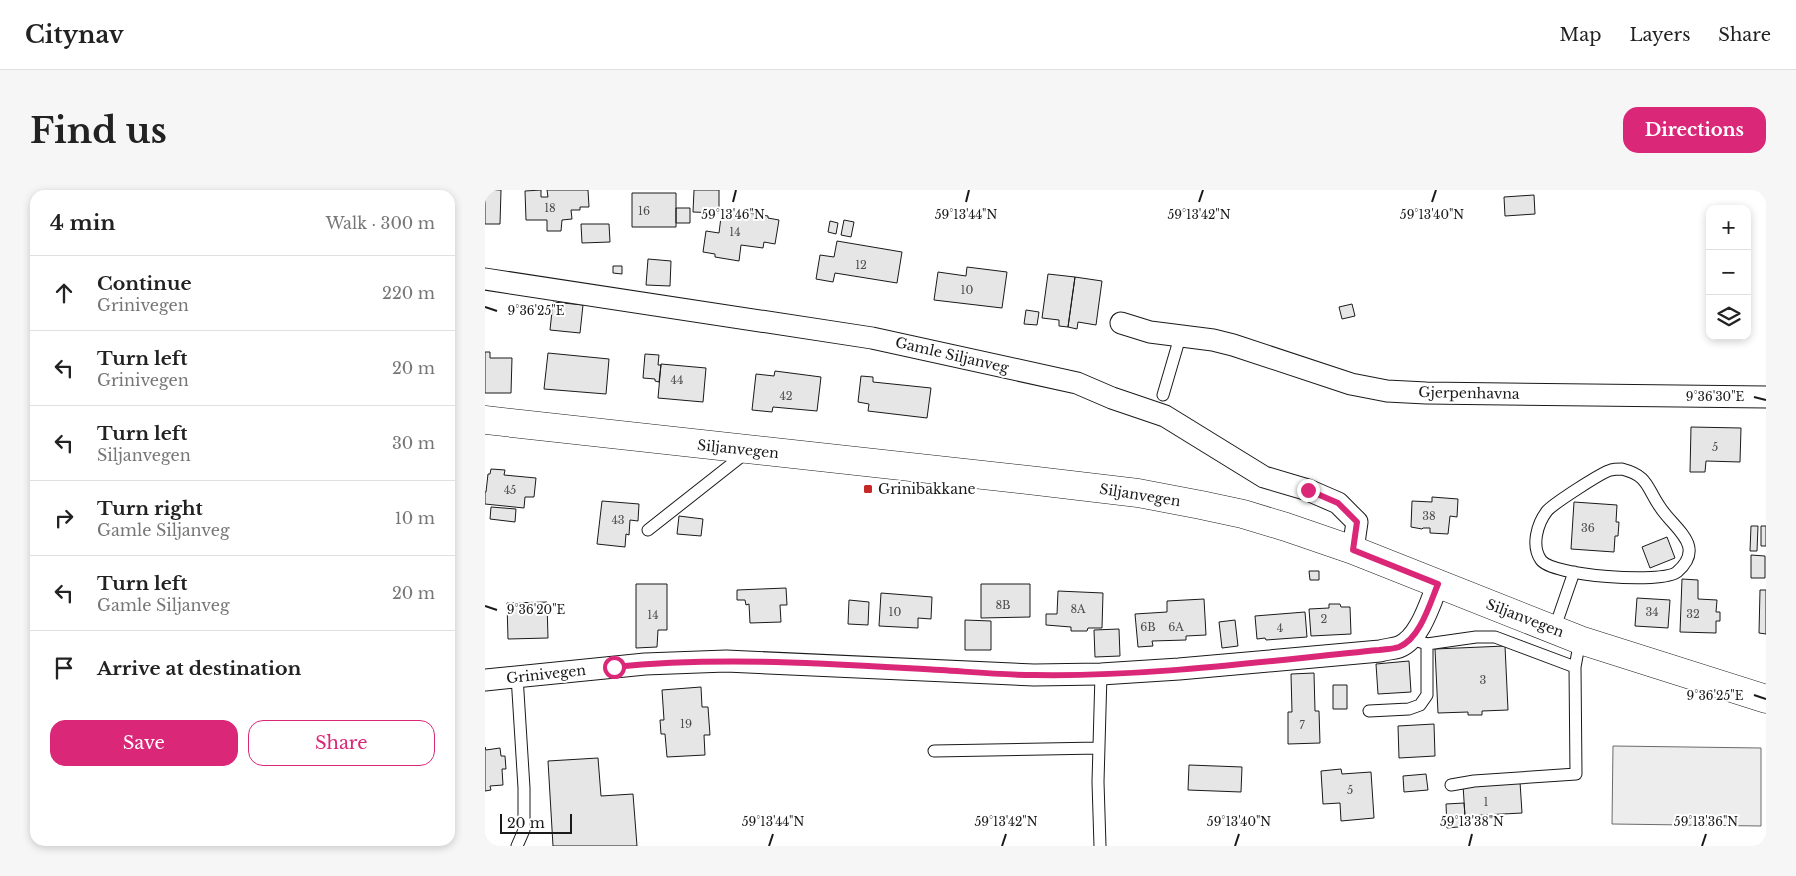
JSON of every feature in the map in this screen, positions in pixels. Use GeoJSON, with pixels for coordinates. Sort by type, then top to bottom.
{"type":"FeatureCollection","features":[{"type":"Feature","properties":{"kind":"main road","name":"Siljanvegen"},"geometry":{"type":"LineString","coordinates":[[485,420],[1137,493],[1243,514],[1353,550],[1580,640],[1766,699]]}},
{"type":"Feature","properties":{"kind":"street","name":"Gamle Siljanveg"},"geometry":{"type":"LineString","coordinates":[[485,279],[872,338],[1077,383],[1112,398],[1165,416],[1264,477],[1308,490],[1338,503],[1357,522],[1353,550]]}},
{"type":"Feature","properties":{"kind":"street","name":"Gjerpenhavna"},"geometry":{"type":"LineString","coordinates":[[1121,323],[1150,332],[1213,340],[1233,345],[1351,384],[1387,390],[1426,393],[1766,397]]}},
{"type":"Feature","properties":{"kind":"street"},"geometry":{"type":"LineString","coordinates":[[1419,641],[1422,620],[1438,584]]}},
{"type":"Feature","properties":{"kind":"street","name":"Grinivegen"},"geometry":{"type":"LineString","coordinates":[[485,680],[645,664],[726,661],[1033,675],[1101,674],[1179,669],[1379,650],[1419,641]]}},
{"type":"Feature","properties":{"kind":"lane"},"geometry":{"type":"LineString","coordinates":[[1163,395],[1179,336]]}},
{"type":"Feature","properties":{"kind":"lane"},"geometry":{"type":"LineString","coordinates":[[648,530],[749,450]]}},
{"type":"Feature","properties":{"kind":"lane"},"geometry":{"type":"LineString","coordinates":[[1622,469],[1635,472],[1647,484],[1660,508],[1684,534],[1690,550],[1686,564],[1673,575],[1640,579],[1574,572],[1551,567],[1543,562],[1537,553],[1536,538],[1540,523],[1548,510],[1609,470],[1622,469]]}},
{"type":"Feature","properties":{"kind":"lane"},"geometry":{"type":"LineString","coordinates":[[1554,630],[1574,572]]}},
{"type":"Feature","properties":{"kind":"lane"},"geometry":{"type":"LineString","coordinates":[[1369,711],[1409,709],[1420,705],[1427,695],[1419,641],[1495,637],[1575,667]]}},
{"type":"Feature","properties":{"kind":"lane"},"geometry":{"type":"LineString","coordinates":[[1451,785],[1474,781],[1576,774],[1575,667],[1580,640]]}},
{"type":"Feature","properties":{"kind":"lane"},"geometry":{"type":"LineString","coordinates":[[1100,846],[1098,782],[1101,674]]}},
{"type":"Feature","properties":{"kind":"lane"},"geometry":{"type":"LineString","coordinates":[[517,676],[524,788],[524,830],[517,846]]}},
{"type":"Feature","properties":{"kind":"lane"},"geometry":{"type":"LineString","coordinates":[[934,751],[1099,748]]}},
{"type":"Feature","properties":{"kind":"shaded area"},"geometry":{"type":"Polygon","coordinates":[[[1613,746],[1761,748],[1761,826],[1612,824],[1613,746]]]}},
{"type":"Feature","properties":{"kind":"building"},"geometry":{"type":"Polygon","coordinates":[[[485,190],[501,190],[500,224],[485,224],[485,190]]]}},
{"type":"Feature","properties":{"kind":"building"},"geometry":{"type":"Polygon","coordinates":[[[541,190],[541,197],[548,197],[547,190],[588,190],[589,207],[571,210],[572,219],[562,220],[561,231],[547,231],[547,220],[526,220],[525,191],[541,190]]]}},
{"type":"Feature","properties":{"kind":"building"},"geometry":{"type":"Polygon","coordinates":[[[694,190],[719,190],[719,213],[693,212],[694,190]]]}},
{"type":"Feature","properties":{"kind":"building"},"geometry":{"type":"Polygon","coordinates":[[[632,193],[676,193],[676,227],[632,227],[632,193]]]}},
{"type":"Feature","properties":{"kind":"building"},"geometry":{"type":"Polygon","coordinates":[[[1534,195],[1535,214],[1505,216],[1504,197],[1534,195]]]}},
{"type":"Feature","properties":{"kind":"building"},"geometry":{"type":"Polygon","coordinates":[[[676,208],[690,208],[690,223],[676,223],[676,208]]]}},
{"type":"Feature","properties":{"kind":"building"},"geometry":{"type":"Polygon","coordinates":[[[722,209],[768,216],[768,218],[779,220],[775,244],[764,242],[763,248],[741,245],[739,261],[715,257],[715,254],[703,252],[706,231],[719,233],[722,209]]]}},
{"type":"Feature","properties":{"kind":"building"},"geometry":{"type":"Polygon","coordinates":[[[844,220],[854,222],[851,237],[841,235],[844,220]]]}},
{"type":"Feature","properties":{"kind":"building"},"geometry":{"type":"Polygon","coordinates":[[[830,221],[838,223],[836,234],[828,232],[830,221]]]}},
{"type":"Feature","properties":{"kind":"building"},"geometry":{"type":"Polygon","coordinates":[[[581,224],[609,224],[610,242],[582,243],[581,224]]]}},
{"type":"Feature","properties":{"kind":"building"},"geometry":{"type":"Polygon","coordinates":[[[837,241],[902,252],[897,283],[835,273],[833,282],[816,279],[820,255],[834,257],[837,241]]]}},
{"type":"Feature","properties":{"kind":"building"},"geometry":{"type":"Polygon","coordinates":[[[648,259],[671,261],[670,286],[646,285],[648,259]]]}},
{"type":"Feature","properties":{"kind":"building"},"geometry":{"type":"Polygon","coordinates":[[[613,266],[622,266],[622,274],[613,273],[613,266]]]}},
{"type":"Feature","properties":{"kind":"building"},"geometry":{"type":"Polygon","coordinates":[[[967,267],[1007,272],[1002,308],[934,300],[938,272],[966,276],[967,267]]]}},
{"type":"Feature","properties":{"kind":"building"},"geometry":{"type":"Polygon","coordinates":[[[1048,274],[1075,277],[1068,327],[1059,326],[1059,320],[1042,318],[1048,274]]]}},
{"type":"Feature","properties":{"kind":"building"},"geometry":{"type":"Polygon","coordinates":[[[1075,277],[1102,281],[1096,325],[1078,322],[1077,329],[1068,327],[1075,277]]]}},
{"type":"Feature","properties":{"kind":"building"},"geometry":{"type":"Polygon","coordinates":[[[553,302],[583,305],[580,333],[550,330],[553,302]]]}},
{"type":"Feature","properties":{"kind":"building"},"geometry":{"type":"Polygon","coordinates":[[[1352,304],[1355,316],[1342,319],[1339,307],[1352,304]]]}},
{"type":"Feature","properties":{"kind":"building"},"geometry":{"type":"Polygon","coordinates":[[[1026,310],[1039,312],[1037,325],[1024,324],[1026,310]]]}},
{"type":"Feature","properties":{"kind":"building"},"geometry":{"type":"Polygon","coordinates":[[[485,352],[490,352],[490,358],[512,358],[511,393],[485,393],[485,352]]]}},
{"type":"Feature","properties":{"kind":"building"},"geometry":{"type":"Polygon","coordinates":[[[548,353],[609,359],[606,394],[544,389],[548,353]]]}},
{"type":"Feature","properties":{"kind":"building"},"geometry":{"type":"Polygon","coordinates":[[[645,354],[659,355],[658,365],[661,365],[659,382],[655,381],[655,379],[643,378],[645,354]]]}},
{"type":"Feature","properties":{"kind":"building"},"geometry":{"type":"Polygon","coordinates":[[[661,364],[706,368],[703,402],[658,398],[661,364]]]}},
{"type":"Feature","properties":{"kind":"building"},"geometry":{"type":"Polygon","coordinates":[[[775,371],[821,377],[817,411],[773,407],[772,412],[752,410],[756,374],[774,376],[775,371]]]}},
{"type":"Feature","properties":{"kind":"building"},"geometry":{"type":"Polygon","coordinates":[[[861,376],[873,377],[873,382],[931,388],[927,418],[868,411],[869,404],[858,402],[861,376]]]}},
{"type":"Feature","properties":{"kind":"building"},"geometry":{"type":"Polygon","coordinates":[[[1691,427],[1741,428],[1740,462],[1706,461],[1705,472],[1690,472],[1691,427]]]}},
{"type":"Feature","properties":{"kind":"building"},"geometry":{"type":"Polygon","coordinates":[[[491,469],[505,470],[504,475],[536,478],[534,497],[525,497],[524,508],[485,504],[488,474],[490,474],[491,469]]]}},
{"type":"Feature","properties":{"kind":"building"},"geometry":{"type":"Polygon","coordinates":[[[1432,497],[1458,499],[1457,517],[1450,516],[1448,534],[1430,533],[1430,528],[1411,527],[1412,501],[1432,502],[1432,497]]]}},
{"type":"Feature","properties":{"kind":"building"},"geometry":{"type":"Polygon","coordinates":[[[602,501],[639,504],[638,521],[630,520],[629,535],[626,534],[625,547],[597,544],[602,501]]]}},
{"type":"Feature","properties":{"kind":"building"},"geometry":{"type":"Polygon","coordinates":[[[1574,502],[1617,505],[1616,522],[1619,522],[1618,536],[1615,536],[1614,552],[1571,549],[1574,502]]]}},
{"type":"Feature","properties":{"kind":"building"},"geometry":{"type":"Polygon","coordinates":[[[491,507],[516,509],[515,522],[490,519],[491,507]]]}},
{"type":"Feature","properties":{"kind":"building"},"geometry":{"type":"Polygon","coordinates":[[[679,516],[703,519],[701,536],[677,534],[679,516]]]}},
{"type":"Feature","properties":{"kind":"building"},"geometry":{"type":"Polygon","coordinates":[[[1751,526],[1758,526],[1757,551],[1750,551],[1751,526]]]}},
{"type":"Feature","properties":{"kind":"building"},"geometry":{"type":"Polygon","coordinates":[[[1761,526],[1766,526],[1766,546],[1761,546],[1761,526]]]}},
{"type":"Feature","properties":{"kind":"building"},"geometry":{"type":"Polygon","coordinates":[[[1667,537],[1675,558],[1650,568],[1642,547],[1667,537]]]}},
{"type":"Feature","properties":{"kind":"building"},"geometry":{"type":"Polygon","coordinates":[[[1751,555],[1765,556],[1765,578],[1751,578],[1751,555]]]}},
{"type":"Feature","properties":{"kind":"building"},"geometry":{"type":"Polygon","coordinates":[[[1309,571],[1319,571],[1319,580],[1310,580],[1309,571]]]}},
{"type":"Feature","properties":{"kind":"building"},"geometry":{"type":"Polygon","coordinates":[[[1682,579],[1698,580],[1698,599],[1717,600],[1716,612],[1720,612],[1720,621],[1716,621],[1716,633],[1680,632],[1682,579]]]}},
{"type":"Feature","properties":{"kind":"building"},"geometry":{"type":"Polygon","coordinates":[[[636,584],[667,584],[667,630],[658,630],[657,647],[636,648],[636,584]]]}},
{"type":"Feature","properties":{"kind":"building"},"geometry":{"type":"Polygon","coordinates":[[[981,584],[1030,584],[1030,617],[981,618],[981,584]]]}},
{"type":"Feature","properties":{"kind":"building"},"geometry":{"type":"Polygon","coordinates":[[[786,588],[787,605],[780,605],[781,622],[750,623],[749,604],[746,605],[745,600],[737,600],[737,590],[786,588]]]}},
{"type":"Feature","properties":{"kind":"building"},"geometry":{"type":"Polygon","coordinates":[[[1760,590],[1766,590],[1766,634],[1759,633],[1760,590]]]}},
{"type":"Feature","properties":{"kind":"building"},"geometry":{"type":"Polygon","coordinates":[[[1058,591],[1103,593],[1102,628],[1088,628],[1087,631],[1071,631],[1071,627],[1046,625],[1046,614],[1057,614],[1058,591]]]}},
{"type":"Feature","properties":{"kind":"building"},"geometry":{"type":"Polygon","coordinates":[[[881,593],[932,597],[931,619],[918,618],[918,628],[879,626],[881,593]]]}},
{"type":"Feature","properties":{"kind":"building"},"geometry":{"type":"Polygon","coordinates":[[[1637,598],[1670,600],[1668,628],[1635,626],[1637,598]]]}},
{"type":"Feature","properties":{"kind":"building"},"geometry":{"type":"Polygon","coordinates":[[[1204,599],[1206,635],[1186,636],[1186,640],[1152,641],[1153,646],[1138,647],[1135,614],[1167,612],[1167,601],[1204,599]]]}},
{"type":"Feature","properties":{"kind":"building"},"geometry":{"type":"Polygon","coordinates":[[[849,600],[869,602],[868,625],[848,624],[849,600]]]}},
{"type":"Feature","properties":{"kind":"building"},"geometry":{"type":"Polygon","coordinates":[[[547,602],[548,638],[508,639],[507,603],[547,602]]]}},
{"type":"Feature","properties":{"kind":"building"},"geometry":{"type":"Polygon","coordinates":[[[1329,604],[1340,604],[1341,607],[1350,607],[1351,634],[1311,636],[1309,609],[1329,608],[1329,604]]]}},
{"type":"Feature","properties":{"kind":"building"},"geometry":{"type":"Polygon","coordinates":[[[1305,612],[1307,637],[1257,639],[1255,616],[1305,612]]]}},
{"type":"Feature","properties":{"kind":"building"},"geometry":{"type":"Polygon","coordinates":[[[965,620],[991,621],[991,650],[965,650],[965,620]]]}},
{"type":"Feature","properties":{"kind":"building"},"geometry":{"type":"Polygon","coordinates":[[[1235,620],[1238,646],[1222,648],[1219,622],[1235,620]]]}},
{"type":"Feature","properties":{"kind":"building"},"geometry":{"type":"Polygon","coordinates":[[[1119,629],[1120,656],[1095,657],[1094,630],[1119,629]]]}},
{"type":"Feature","properties":{"kind":"building"},"geometry":{"type":"Polygon","coordinates":[[[1505,646],[1508,710],[1482,711],[1482,715],[1468,715],[1468,712],[1438,713],[1435,649],[1505,646]]]}},
{"type":"Feature","properties":{"kind":"building"},"geometry":{"type":"Polygon","coordinates":[[[1409,661],[1411,692],[1378,694],[1376,664],[1409,661]]]}},
{"type":"Feature","properties":{"kind":"building"},"geometry":{"type":"Polygon","coordinates":[[[1314,673],[1315,711],[1319,711],[1320,743],[1288,744],[1288,712],[1292,712],[1291,674],[1314,673]]]}},
{"type":"Feature","properties":{"kind":"building"},"geometry":{"type":"Polygon","coordinates":[[[1333,685],[1347,685],[1347,709],[1333,709],[1333,685]]]}},
{"type":"Feature","properties":{"kind":"building"},"geometry":{"type":"Polygon","coordinates":[[[701,687],[702,707],[708,707],[710,735],[704,735],[705,755],[667,757],[665,734],[661,734],[660,720],[664,720],[662,690],[701,687]]]}},
{"type":"Feature","properties":{"kind":"building"},"geometry":{"type":"Polygon","coordinates":[[[1434,724],[1435,756],[1399,758],[1398,726],[1434,724]]]}},
{"type":"Feature","properties":{"kind":"building"},"geometry":{"type":"Polygon","coordinates":[[[485,747],[486,750],[500,748],[501,756],[505,756],[506,769],[502,769],[503,785],[490,786],[491,790],[485,791],[485,747]]]}},
{"type":"Feature","properties":{"kind":"building"},"geometry":{"type":"Polygon","coordinates":[[[598,758],[601,796],[633,794],[637,846],[553,846],[548,761],[598,758]]]}},
{"type":"Feature","properties":{"kind":"building"},"geometry":{"type":"Polygon","coordinates":[[[1189,765],[1242,767],[1241,792],[1188,790],[1189,765]]]}},
{"type":"Feature","properties":{"kind":"building"},"geometry":{"type":"Polygon","coordinates":[[[1341,769],[1342,774],[1371,772],[1374,818],[1341,821],[1340,803],[1323,804],[1321,771],[1341,769]]]}},
{"type":"Feature","properties":{"kind":"building"},"geometry":{"type":"Polygon","coordinates":[[[1426,774],[1428,790],[1404,792],[1403,776],[1426,774]]]}},
{"type":"Feature","properties":{"kind":"building"},"geometry":{"type":"Polygon","coordinates":[[[1520,782],[1522,813],[1465,816],[1463,785],[1520,782]]]}},
{"type":"Feature","properties":{"kind":"building"},"geometry":{"type":"Polygon","coordinates":[[[1464,803],[1465,816],[1469,816],[1469,826],[1447,828],[1446,804],[1464,803]]]}},
{"type":"Feature","properties":{"kind":"place","name":"Grinibakkane"},"geometry":{"type":"Point","coordinates":[868,489]}},
{"type":"Feature","properties":{"kind":"route"},"geometry":{"type":"LineString","coordinates":[[614,667],[726,661],[849,665],[1033,675],[1101,674],[1179,669],[1379,650],[1400,646],[1412,639],[1438,584],[1353,550],[1357,522],[1338,503],[1308,490]]}}]}
